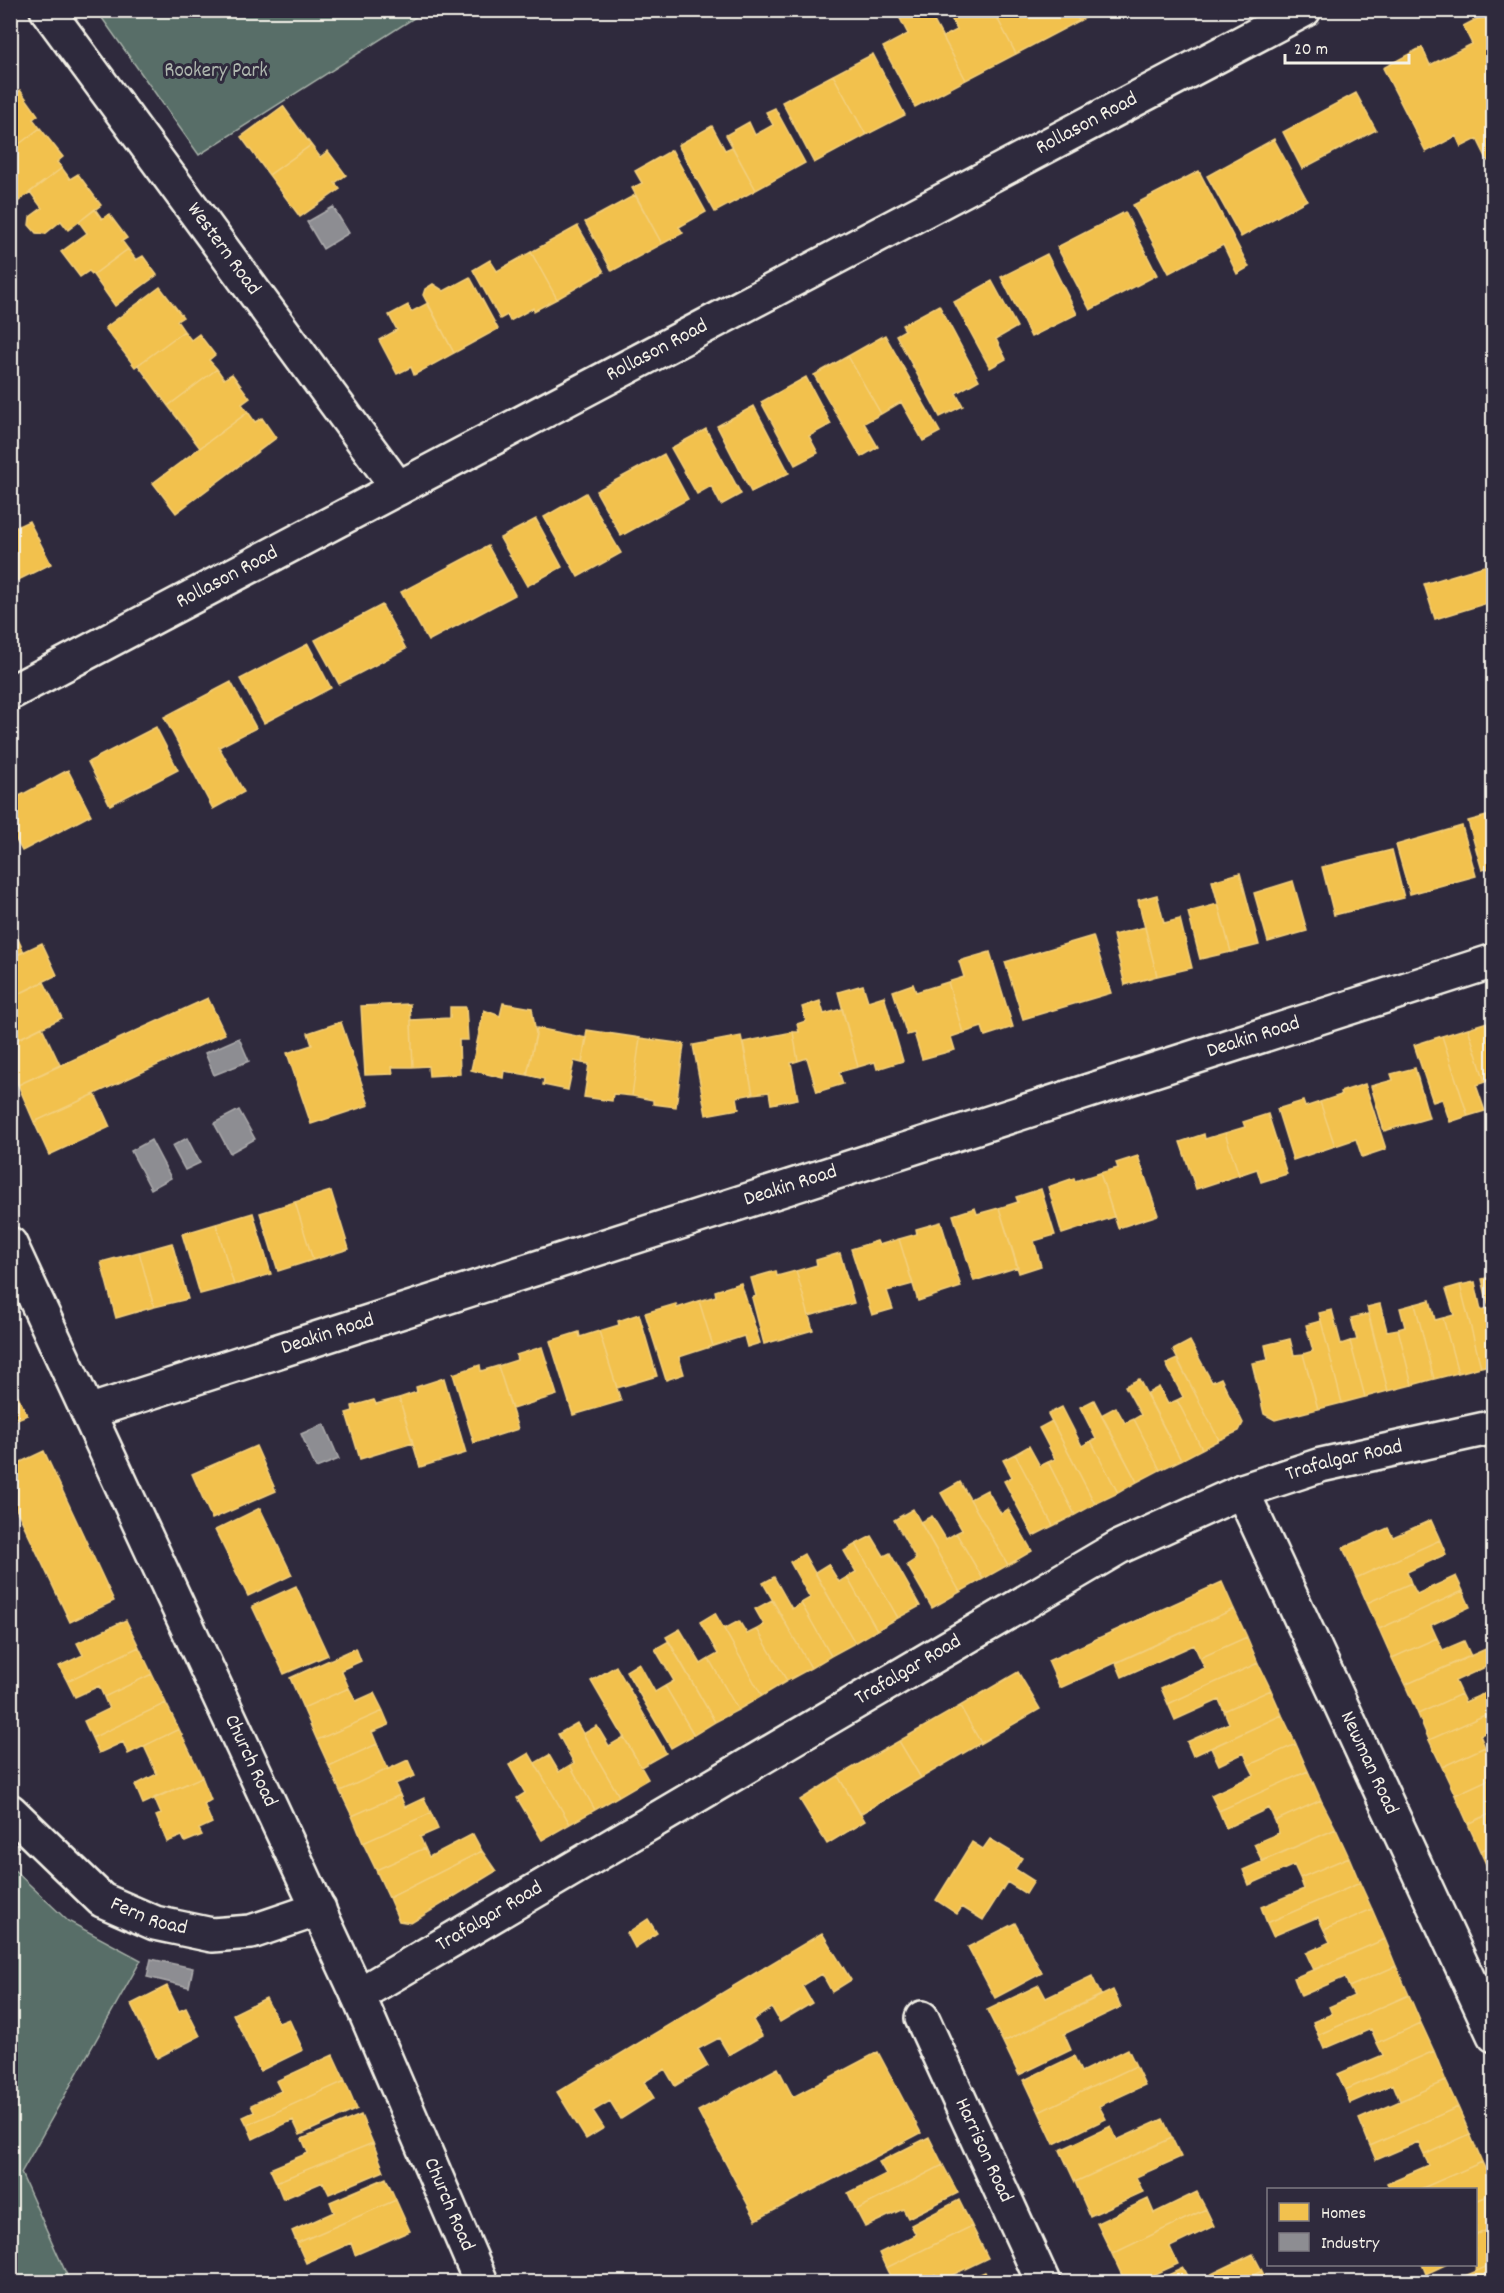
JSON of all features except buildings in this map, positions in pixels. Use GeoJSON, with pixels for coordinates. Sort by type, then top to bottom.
{"type":"FeatureCollection","features":[{"type":"Feature","properties":{"kind":"street","name":"Western Road"},"geometry":{"type":"LineString","coordinates":[[47,10],[398,488]]}},
{"type":"Feature","properties":{"kind":"street","name":"Rollason Road"},"geometry":{"type":"LineString","coordinates":[[10,693],[1304,10]]}},
{"type":"Feature","properties":{"kind":"street","name":"Deakin Road"},"geometry":{"type":"LineString","coordinates":[[88,1412],[1494,961]]}},
{"type":"Feature","properties":{"kind":"street","name":"Church Road"},"geometry":{"type":"LineString","coordinates":[[10,1245],[319,1909],[481,2283]]}},
{"type":"Feature","properties":{"kind":"street","name":"Trafalgar Road"},"geometry":{"type":"LineString","coordinates":[[358,1995],[1119,1547],[1242,1491],[1321,1465],[1494,1426]]}},
{"type":"Feature","properties":{"kind":"street","name":"Newman Road"},"geometry":{"type":"LineString","coordinates":[[1242,1491],[1494,2035]]}},
{"type":"Feature","properties":{"kind":"street","name":"Fern Road"},"geometry":{"type":"LineString","coordinates":[[10,1811],[102,1900],[155,1923],[212,1935],[241,1933],[251,1932],[319,1909]]}},
{"type":"Feature","properties":{"kind":"street","name":"Harrison Road"},"geometry":{"type":"LineString","coordinates":[[922,2018],[1043,2283]]}},
{"type":"Feature","properties":{"kind":"green space","name":"Rookery Park"},"geometry":{"type":"Polygon","coordinates":[[[97,11],[425,11],[199,155],[97,11]]]}},
{"type":"Feature","properties":{"kind":"green space"},"geometry":{"type":"Polygon","coordinates":[[[11,1867],[68,1921],[141,1960],[21,2173],[70,2282],[11,2282],[11,1867]]]}}]}
